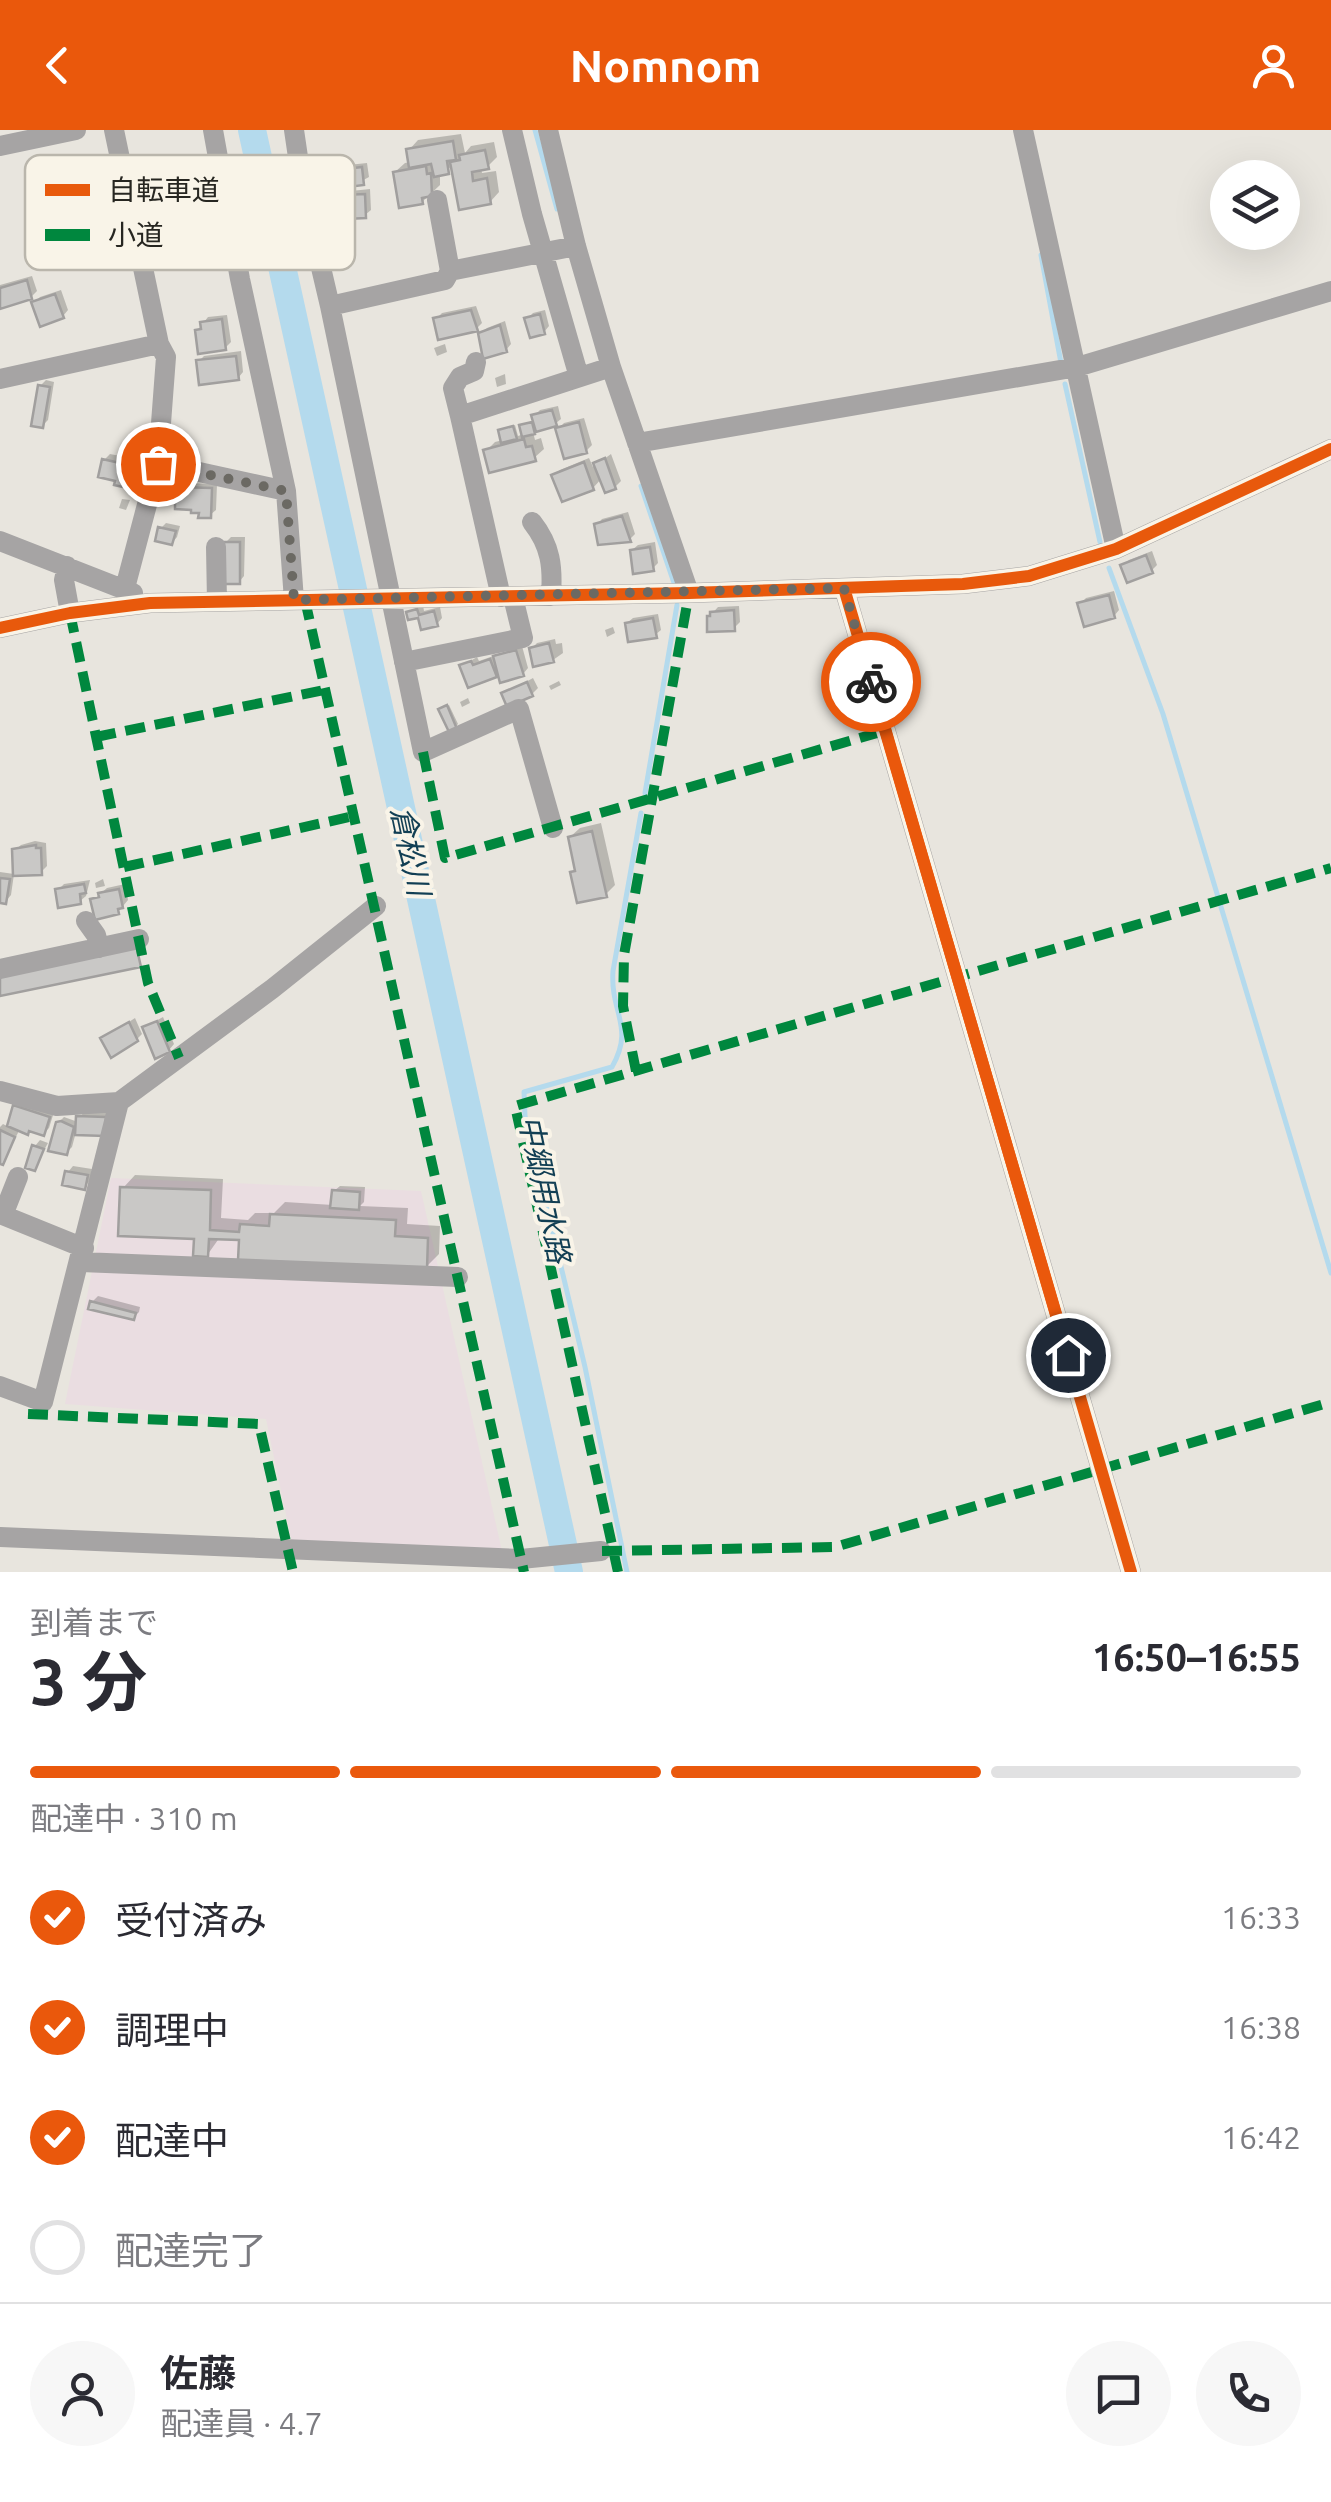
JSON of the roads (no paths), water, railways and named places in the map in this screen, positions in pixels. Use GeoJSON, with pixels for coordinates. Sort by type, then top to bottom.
{"type":"FeatureCollection","features":[{"type":"Feature","properties":{"kind":"street"},"geometry":{"type":"LineString","coordinates":[[0,146],[76,130]]}},
{"type":"Feature","properties":{"kind":"street"},"geometry":{"type":"LineString","coordinates":[[114,130],[119,155]]}},
{"type":"Feature","properties":{"kind":"street"},"geometry":{"type":"LineString","coordinates":[[213,130],[218,155]]}},
{"type":"Feature","properties":{"kind":"street"},"geometry":{"type":"LineString","coordinates":[[294,130],[297,155]]}},
{"type":"Feature","properties":{"kind":"street"},"geometry":{"type":"LineString","coordinates":[[512,130],[579,377]]}},
{"type":"Feature","properties":{"kind":"street"},"geometry":{"type":"LineString","coordinates":[[548,130],[611,367],[688,593]]}},
{"type":"Feature","properties":{"kind":"street"},"geometry":{"type":"LineString","coordinates":[[1024,130],[1116,550]]}},
{"type":"Feature","properties":{"kind":"street"},"geometry":{"type":"LineString","coordinates":[[330,306],[445,280],[450,270],[437,200]]}},
{"type":"Feature","properties":{"kind":"street"},"geometry":{"type":"LineString","coordinates":[[450,270],[576,246]]}},
{"type":"Feature","properties":{"kind":"street"},"geometry":{"type":"LineString","coordinates":[[124,588],[158,464],[166,357],[159,344],[143,270]]}},
{"type":"Feature","properties":{"kind":"street"},"geometry":{"type":"LineString","coordinates":[[238,270],[279,489],[294,600]]}},
{"type":"Feature","properties":{"kind":"street"},"geometry":{"type":"LineString","coordinates":[[321,270],[423,752],[519,709],[552,828]]}},
{"type":"Feature","properties":{"kind":"street"},"geometry":{"type":"LineString","coordinates":[[636,442],[1077,367],[1331,292]]}},
{"type":"Feature","properties":{"kind":"street"},"geometry":{"type":"LineString","coordinates":[[239,322],[279,489]]}},
{"type":"Feature","properties":{"kind":"street"},"geometry":{"type":"LineString","coordinates":[[0,379],[159,344]]}},
{"type":"Feature","properties":{"kind":"street"},"geometry":{"type":"LineString","coordinates":[[404,662],[523,638],[507,597],[454,388],[460,376],[474,371],[476,362]]}},
{"type":"Feature","properties":{"kind":"street"},"geometry":{"type":"LineString","coordinates":[[460,416],[611,367]]}},
{"type":"Feature","properties":{"kind":"street"},"geometry":{"type":"LineString","coordinates":[[0,628],[70,613],[150,603],[688,593],[963,584],[1030,576],[1116,550],[1331,448]]}},
{"type":"Feature","properties":{"kind":"street"},"geometry":{"type":"LineString","coordinates":[[158,464],[279,489]]}},
{"type":"Feature","properties":{"kind":"street"},"geometry":{"type":"LineString","coordinates":[[532,522],[549,550],[551,596]]}},
{"type":"Feature","properties":{"kind":"street"},"geometry":{"type":"LineString","coordinates":[[0,541],[124,588],[150,603]]}},
{"type":"Feature","properties":{"kind":"street"},"geometry":{"type":"LineString","coordinates":[[216,547],[217,602]]}},
{"type":"Feature","properties":{"kind":"street"},"geometry":{"type":"LineString","coordinates":[[68,566],[64,580],[70,613]]}},
{"type":"Feature","properties":{"kind":"street"},"geometry":{"type":"LineString","coordinates":[[844,588],[1131,1572]]}},
{"type":"Feature","properties":{"kind":"street"},"geometry":{"type":"LineString","coordinates":[[0,1092],[57,1106],[119,1102],[376,906]]}},
{"type":"Feature","properties":{"kind":"street"},"geometry":{"type":"LineString","coordinates":[[86,921],[99,948]]}},
{"type":"Feature","properties":{"kind":"street"},"geometry":{"type":"LineString","coordinates":[[0,969],[139,939]]}},
{"type":"Feature","properties":{"kind":"street"},"geometry":{"type":"LineString","coordinates":[[0,1386],[43,1402],[119,1102]]}},
{"type":"Feature","properties":{"kind":"street"},"geometry":{"type":"LineString","coordinates":[[18,1177],[1,1215],[83,1255],[458,1277]]}},
{"type":"Feature","properties":{"kind":"street"},"geometry":{"type":"LineString","coordinates":[[0,1537],[535,1559],[601,1550]]}},
{"type":"Feature","properties":{"kind":"waterway","name":"倉松川"},"geometry":{"type":"LineString","coordinates":[[252,130],[257,155]]}},
{"type":"Feature","properties":{"kind":"waterway","name":"中郷用水路"},"geometry":{"type":"LineString","coordinates":[[535,130],[557,209]]}},
{"type":"Feature","properties":{"kind":"waterway"},"geometry":{"type":"LineString","coordinates":[[1041,255],[1061,363]]}},
{"type":"Feature","properties":{"kind":"waterway","name":"倉松川"},"geometry":{"type":"LineString","coordinates":[[283,270],[569,1572]]}},
{"type":"Feature","properties":{"kind":"waterway"},"geometry":{"type":"LineString","coordinates":[[1065,384],[1100,542]]}},
{"type":"Feature","properties":{"kind":"waterway","name":"中郷用水路"},"geometry":{"type":"LineString","coordinates":[[641,486],[674,583]]}},
{"type":"Feature","properties":{"kind":"waterway"},"geometry":{"type":"LineString","coordinates":[[1109,568],[1163,714],[1331,1273]]}},
{"type":"Feature","properties":{"kind":"waterway","name":"中郷用水路"},"geometry":{"type":"LineString","coordinates":[[645,793],[677,605]]}},
{"type":"Feature","properties":{"kind":"waterway","name":"中郷用水路"},"geometry":{"type":"LineString","coordinates":[[627,1572],[585,1367],[525,1116],[524,1092],[612,1067],[619,1053],[622,1030],[613,971],[641,813]]}}]}
